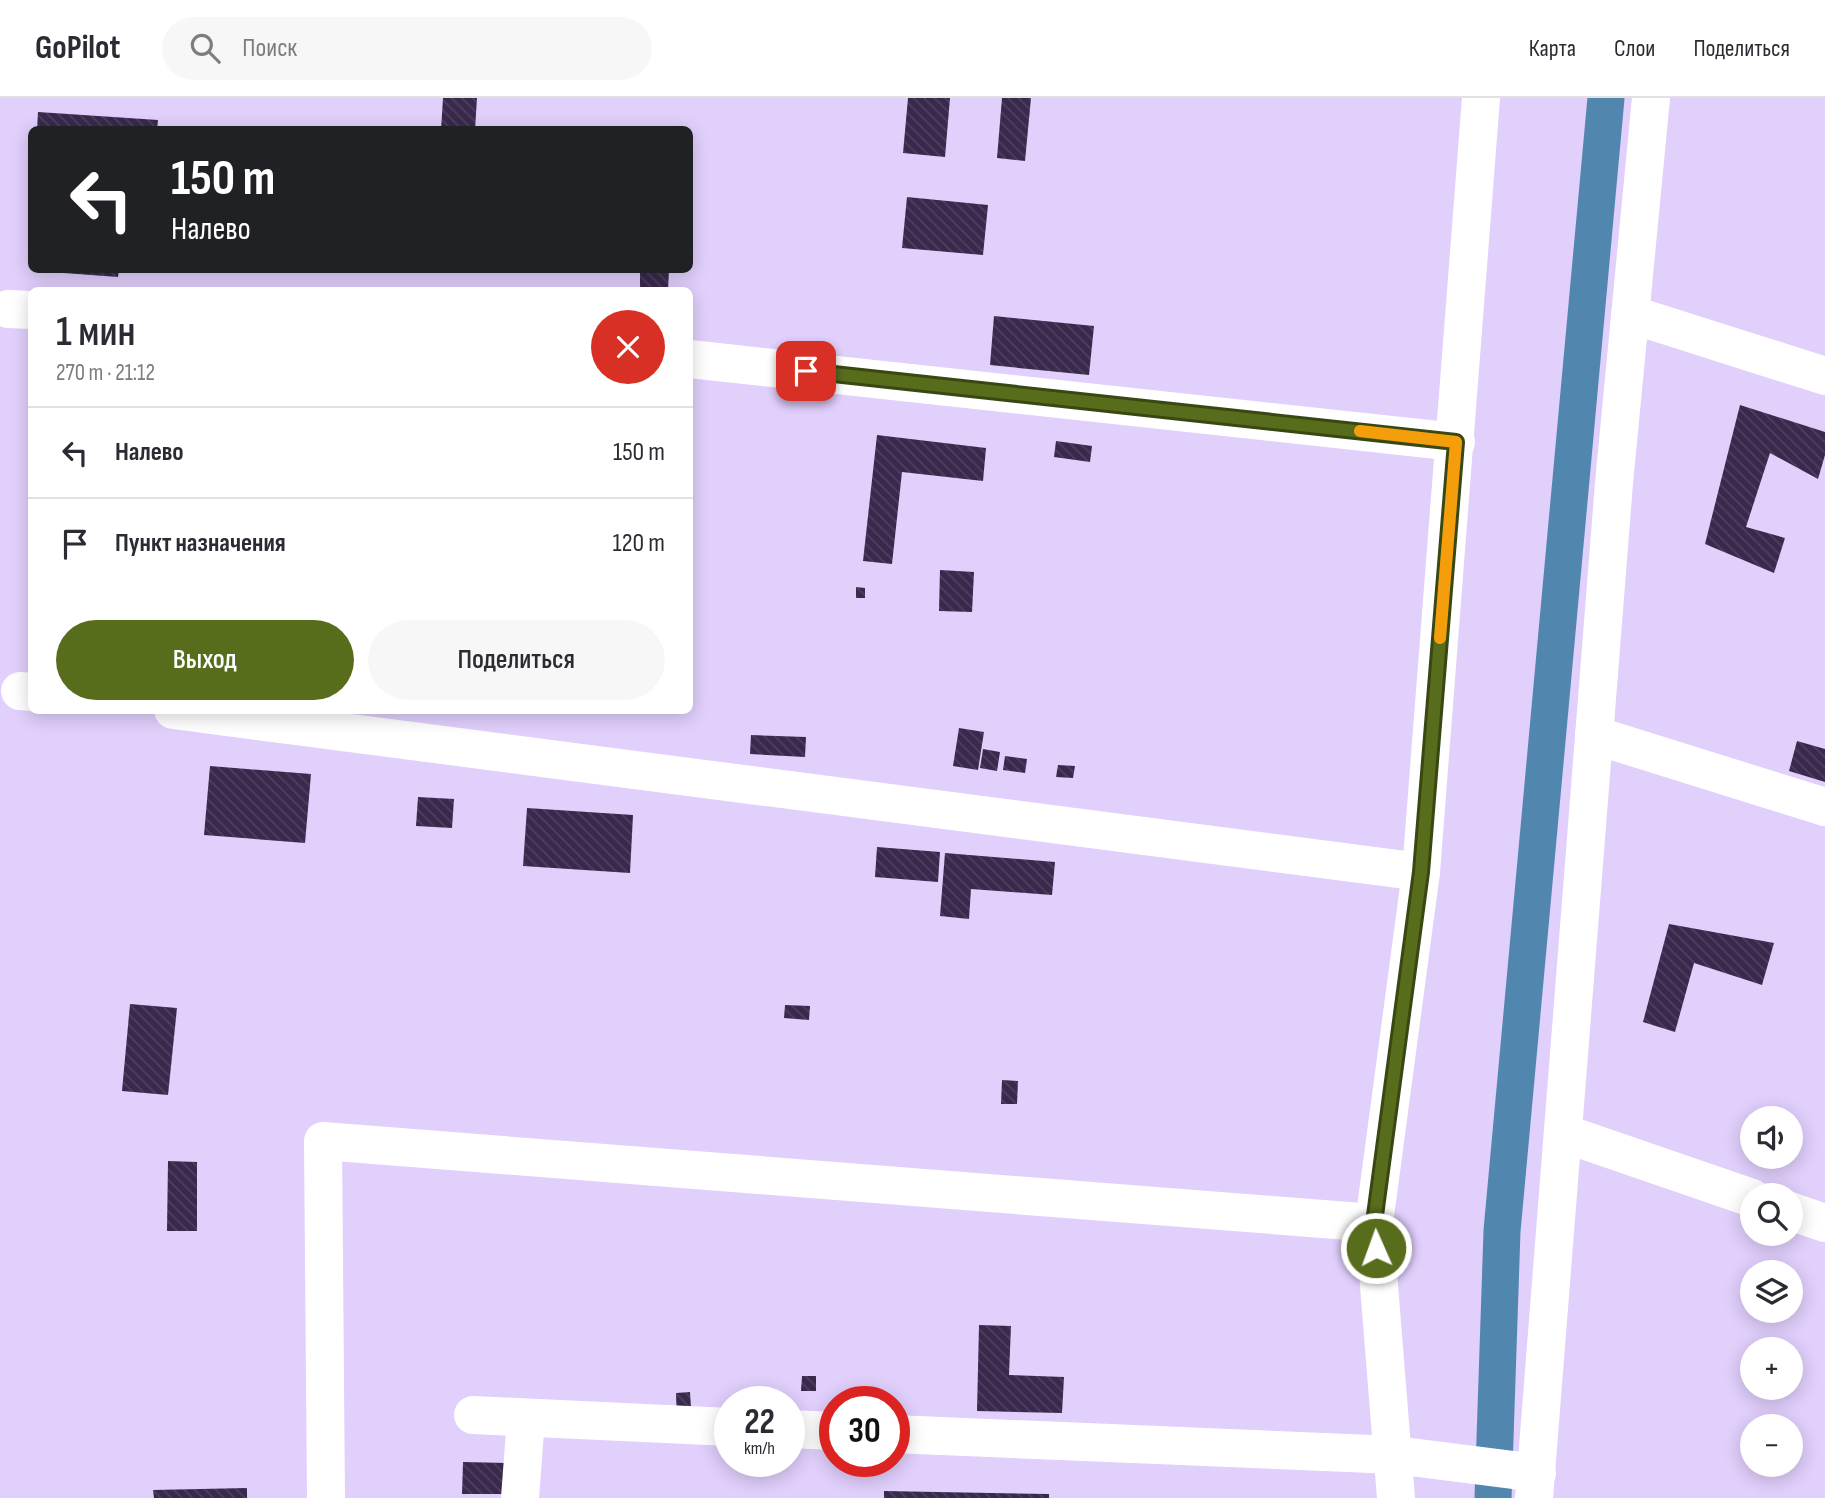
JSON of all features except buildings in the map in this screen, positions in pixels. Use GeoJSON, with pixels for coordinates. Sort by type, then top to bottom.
{"type":"FeatureCollection","features":[{"type":"Feature","properties":{"kind":"street"},"geometry":{"type":"LineString","coordinates":[[1396,1498],[1395,1455],[1374,1223],[1421,872],[1481,98]]}},
{"type":"Feature","properties":{"kind":"street"},"geometry":{"type":"LineString","coordinates":[[910,1435],[1395,1455],[1535,1486],[1594,735],[1651,98]]}},
{"type":"Feature","properties":{"kind":"street"},"geometry":{"type":"LineString","coordinates":[[1630,314],[1825,376]]}},
{"type":"Feature","properties":{"kind":"street"},"geometry":{"type":"LineString","coordinates":[[693,359],[1456,442]]}},
{"type":"Feature","properties":{"kind":"street"},"geometry":{"type":"LineString","coordinates":[[204,714],[1421,872]]}},
{"type":"Feature","properties":{"kind":"street"},"geometry":{"type":"LineString","coordinates":[[1594,735],[1825,807]]}},
{"type":"Feature","properties":{"kind":"street"},"geometry":{"type":"LineString","coordinates":[[1563,1133],[1740,1194]]}},
{"type":"Feature","properties":{"kind":"street"},"geometry":{"type":"LineString","coordinates":[[326,1498],[323,1141],[1374,1223]]}},
{"type":"Feature","properties":{"kind":"street"},"geometry":{"type":"LineString","coordinates":[[1803,1215],[1825,1223]]}},
{"type":"Feature","properties":{"kind":"street"},"geometry":{"type":"LineString","coordinates":[[472,1415],[714,1426]]}},
{"type":"Feature","properties":{"kind":"street"},"geometry":{"type":"LineString","coordinates":[[520,1498],[526,1418]]}},
{"type":"Feature","properties":{"kind":"waterway"},"geometry":{"type":"LineString","coordinates":[[1493,1498],[1502,1231],[1606,98]]}},
{"type":"Feature","properties":{"kind":"slow traffic"},"geometry":{"type":"LineString","coordinates":[[1360,431],[1456,442],[1440,638]]}},
{"type":"Feature","properties":{"kind":"route"},"geometry":{"type":"LineString","coordinates":[[806,371],[1456,442],[1421,872],[1374,1223],[1376,1248]]}}]}
